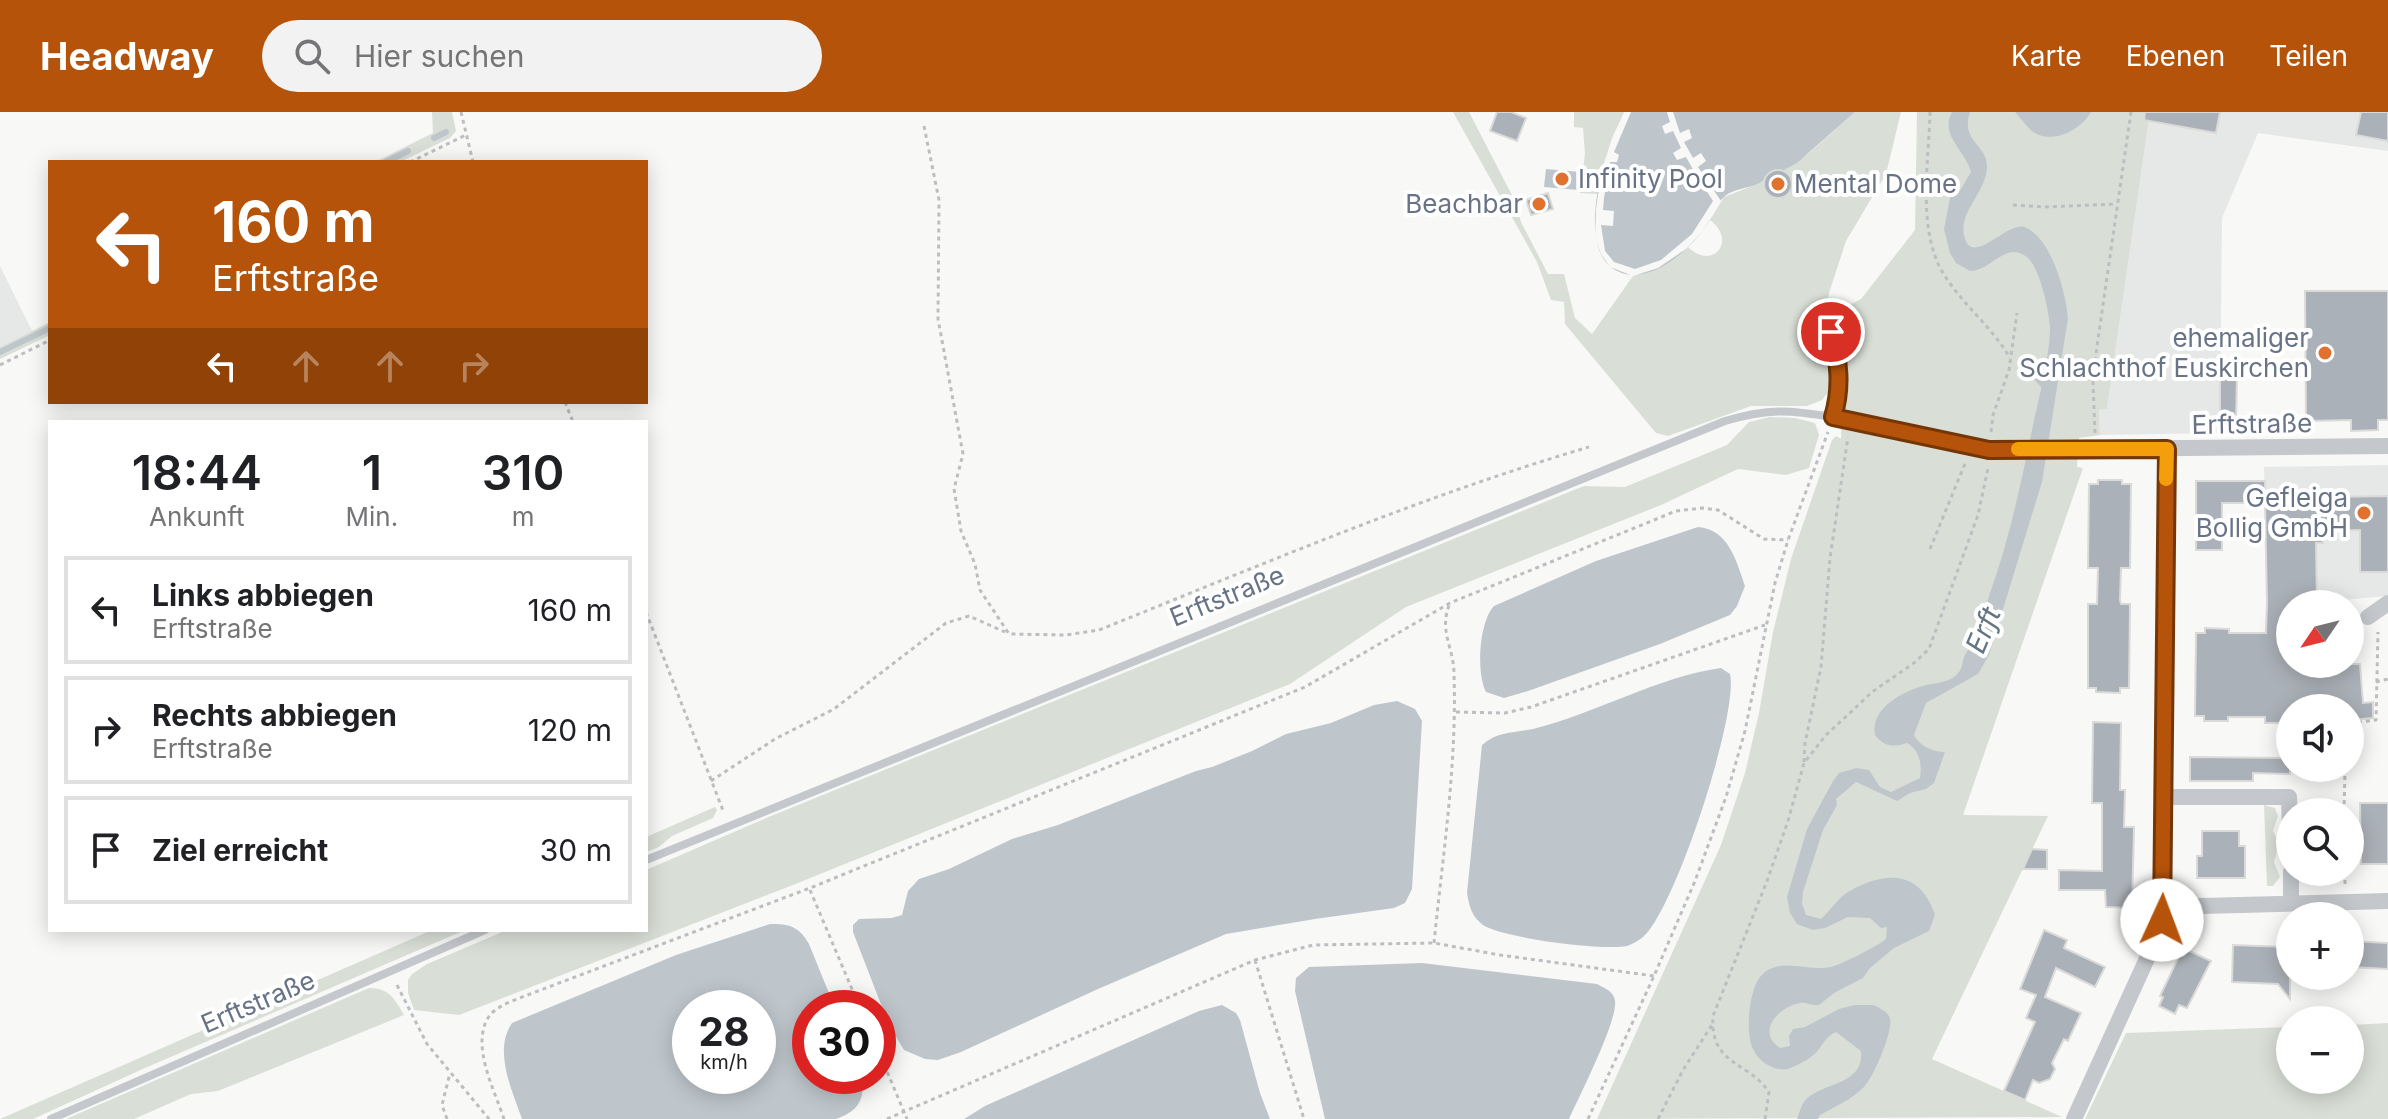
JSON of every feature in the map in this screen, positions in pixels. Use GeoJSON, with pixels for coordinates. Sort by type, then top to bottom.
{"type":"FeatureCollection","features":[{"type":"Feature","properties":{"kind":"street","name":"Erftstraße"},"geometry":{"type":"LineString","coordinates":[[1841,419],[1994,450],[2388,446]]}},
{"type":"Feature","properties":{"kind":"street"},"geometry":{"type":"LineString","coordinates":[[2074,1119],[2160,930],[2164,907],[2167,449]]}},
{"type":"Feature","properties":{"kind":"street"},"geometry":{"type":"LineString","coordinates":[[2163,797],[2289,798]]}},
{"type":"Feature","properties":{"kind":"street"},"geometry":{"type":"LineString","coordinates":[[2340,902],[2388,901]]}},
{"type":"Feature","properties":{"kind":"street"},"geometry":{"type":"LineString","coordinates":[[2164,907],[2276,903]]}},
{"type":"Feature","properties":{"kind":"lane"},"geometry":{"type":"LineString","coordinates":[[1831,332],[1839,378],[1841,419]]}},
{"type":"Feature","properties":{"kind":"lane","name":"Erftstraße"},"geometry":{"type":"LineString","coordinates":[[648,859],[1725,421],[1775,410],[1841,419]]}},
{"type":"Feature","properties":{"kind":"lane","name":"Erftstraße"},"geometry":{"type":"LineString","coordinates":[[51,1119],[480,932]]}},
{"type":"Feature","properties":{"kind":"path"},"geometry":{"type":"LineString","coordinates":[[461,112],[472,160]]}},
{"type":"Feature","properties":{"kind":"path"},"geometry":{"type":"LineString","coordinates":[[1930,112],[1927,205],[1934,255],[1951,285],[1993,331],[2010,358]]}},
{"type":"Feature","properties":{"kind":"path"},"geometry":{"type":"LineString","coordinates":[[2088,449],[2093,383],[2131,112]]}},
{"type":"Feature","properties":{"kind":"path"},"geometry":{"type":"LineString","coordinates":[[924,126],[939,200],[938,319],[963,454],[954,489],[961,531],[975,564],[980,590],[1009,634]]}},
{"type":"Feature","properties":{"kind":"path"},"geometry":{"type":"LineString","coordinates":[[414,160],[466,135]]}},
{"type":"Feature","properties":{"kind":"path"},"geometry":{"type":"LineString","coordinates":[[2013,205],[2068,207],[2117,204]]}},
{"type":"Feature","properties":{"kind":"path"},"geometry":{"type":"LineString","coordinates":[[1804,763],[1826,735],[1872,692],[1929,649],[1978,515],[1994,450],[1993,415],[2010,358],[2017,313]]}},
{"type":"Feature","properties":{"kind":"path"},"geometry":{"type":"LineString","coordinates":[[0,365],[48,341]]}},
{"type":"Feature","properties":{"kind":"path"},"geometry":{"type":"LineString","coordinates":[[1588,1119],[1695,881],[1726,797],[1745,731],[1766,625],[1788,540],[1841,419]]}},
{"type":"Feature","properties":{"kind":"path"},"geometry":{"type":"LineString","coordinates":[[1765,1119],[1769,1092],[1718,1049],[1712,1025],[1767,881],[1804,763],[1805,743],[1821,667],[1841,419]]}},
{"type":"Feature","properties":{"kind":"path"},"geometry":{"type":"LineString","coordinates":[[1930,549],[1970,446]]}},
{"type":"Feature","properties":{"kind":"path"},"geometry":{"type":"LineString","coordinates":[[711,781],[775,739],[834,709],[946,623],[969,616],[1009,634],[1066,635],[1099,630],[1439,498],[1589,447]]}},
{"type":"Feature","properties":{"kind":"path"},"geometry":{"type":"LineString","coordinates":[[504,1119],[481,1043],[486,1022],[501,1006],[810,888],[1305,687],[1450,603],[1676,511],[1718,510],[1764,539],[1788,540]]}},
{"type":"Feature","properties":{"kind":"path"},"geometry":{"type":"LineString","coordinates":[[1434,943],[1456,712],[1454,665],[1445,635],[1444,617],[1450,603]]}},
{"type":"Feature","properties":{"kind":"path"},"geometry":{"type":"LineString","coordinates":[[2364,721],[2376,720],[2378,609]]}},
{"type":"Feature","properties":{"kind":"path"},"geometry":{"type":"LineString","coordinates":[[648,617],[728,825]]}},
{"type":"Feature","properties":{"kind":"path"},"geometry":{"type":"LineString","coordinates":[[1456,712],[1505,713],[1531,707],[1766,625]]}},
{"type":"Feature","properties":{"kind":"path"},"geometry":{"type":"LineString","coordinates":[[2376,682],[2388,679]]}},
{"type":"Feature","properties":{"kind":"path"},"geometry":{"type":"LineString","coordinates":[[810,888],[852,990]]}},
{"type":"Feature","properties":{"kind":"path"},"geometry":{"type":"LineString","coordinates":[[887,1119],[1255,960],[1313,945],[1434,943],[1654,976]]}},
{"type":"Feature","properties":{"kind":"path"},"geometry":{"type":"LineString","coordinates":[[1255,960],[1304,1119]]}},
{"type":"Feature","properties":{"kind":"path"},"geometry":{"type":"LineString","coordinates":[[393,970],[397,987],[427,1044],[489,1119]]}},
{"type":"Feature","properties":{"kind":"path"},"geometry":{"type":"LineString","coordinates":[[1658,1119],[1683,1070],[1712,1025]]}},
{"type":"Feature","properties":{"kind":"path"},"geometry":{"type":"LineString","coordinates":[[447,1119],[442,1105],[450,1073]]}},
{"type":"Feature","properties":{"kind":"path"},"geometry":{"type":"LineString","coordinates":[[896,1093],[907,1119]]}},
{"type":"Feature","properties":{"kind":"shaded area"},"geometry":{"type":"Polygon","coordinates":[[[432,112],[452,112],[456,131],[450,138],[404,160],[379,160],[433,133],[432,112]]]}},
{"type":"Feature","properties":{"kind":"shaded area"},"geometry":{"type":"Polygon","coordinates":[[[1453,112],[1469,112],[1548,274],[1564,274],[1575,318],[1592,334],[1633,276],[1658,268],[1688,247],[1706,256],[1718,250],[1722,236],[1710,220],[1724,197],[1765,181],[1771,172],[1782,171],[1808,154],[1855,112],[1901,112],[1886,174],[1846,241],[1829,293],[1822,335],[1830,371],[1829,391],[1822,400],[1807,406],[1751,406],[1668,436],[1656,433],[1565,324],[1564,302],[1551,300],[1537,262],[1453,112]]]}},
{"type":"Feature","properties":{"kind":"shaded area"},"geometry":{"type":"Polygon","coordinates":[[[1574,112],[1624,112],[1605,159],[1598,194],[1580,193],[1585,154],[1583,128],[1574,127],[1574,112]]]}},
{"type":"Feature","properties":{"kind":"shaded area"},"geometry":{"type":"Polygon","coordinates":[[[1917,112],[2150,112],[2107,409],[2099,410],[2100,435],[2079,438],[2077,467],[2083,468],[1963,815],[2048,816],[1932,1059],[2062,1117],[1597,1119],[1721,845],[1745,773],[1791,559],[1832,440],[1836,436],[1841,439],[1843,378],[1836,312],[1861,299],[1915,230],[1917,112]]]}},
{"type":"Feature","properties":{"kind":"shaded area"},"geometry":{"type":"Polygon","coordinates":[[[2150,112],[2388,112],[2388,151],[2258,133],[2222,218],[2220,433],[2100,435],[2099,410],[2107,409],[2150,112]]]}},
{"type":"Feature","properties":{"kind":"shaded area"},"geometry":{"type":"Polygon","coordinates":[[[0,266],[32,331],[0,347],[0,266]]]}},
{"type":"Feature","properties":{"kind":"shaded area"},"geometry":{"type":"Polygon","coordinates":[[[48,323],[48,336],[0,359],[0,347],[48,323]]]}},
{"type":"Feature","properties":{"kind":"shaded area"},"geometry":{"type":"Polygon","coordinates":[[[1770,417],[1815,423],[1819,435],[1809,468],[1786,475],[1738,469],[1661,505],[1406,607],[1290,684],[793,885],[459,1015],[414,1010],[408,993],[408,980],[427,964],[502,932],[648,932],[648,869],[771,816],[1584,486],[1625,487],[1727,445],[1749,422],[1770,417]]]}},
{"type":"Feature","properties":{"kind":"shaded area"},"geometry":{"type":"Polygon","coordinates":[[[2388,465],[2388,596],[2364,598],[2364,590],[2276,590],[2276,603],[2267,603],[2264,467],[2388,465]]]}},
{"type":"Feature","properties":{"kind":"shaded area"},"geometry":{"type":"Polygon","coordinates":[[[2264,805],[2276,811],[2273,831],[2276,838],[2276,882],[2267,886],[2264,805]]]}},
{"type":"Feature","properties":{"kind":"shaded area"},"geometry":{"type":"Polygon","coordinates":[[[715,807],[717,810],[713,818],[672,836],[648,851],[648,836],[715,807]]]}},
{"type":"Feature","properties":{"kind":"shaded area"},"geometry":{"type":"Polygon","coordinates":[[[427,932],[460,932],[33,1119],[0,1119],[427,932]]]}},
{"type":"Feature","properties":{"kind":"shaded area"},"geometry":{"type":"Polygon","coordinates":[[[369,988],[382,990],[391,996],[404,1015],[218,1091],[191,1094],[134,1119],[66,1119],[369,988]]]}},
{"type":"Feature","properties":{"kind":"shaded area"},"geometry":{"type":"Polygon","coordinates":[[[2388,1023],[2388,1119],[2085,1119],[2126,1033],[2276,1028],[2276,1094],[2364,1094],[2364,1024],[2388,1023]]]}},
{"type":"Feature","properties":{"kind":"water"},"geometry":{"type":"Polygon","coordinates":[[[1624,112],[1855,112],[1797,163],[1782,171],[1771,172],[1759,184],[1733,191],[1724,197],[1703,230],[1677,257],[1653,271],[1632,275],[1612,268],[1601,255],[1596,236],[1595,215],[1603,168],[1624,112]]]}},
{"type":"Feature","properties":{"kind":"water","name":"Erft"},"geometry":{"type":"Polygon","coordinates":[[[1952,112],[1970,112],[1971,137],[1983,153],[1987,167],[1986,176],[1965,218],[1964,235],[1968,244],[1981,246],[2017,227],[2034,232],[2055,266],[2068,318],[2042,482],[1989,655],[1978,674],[1926,703],[1914,735],[1927,748],[1945,752],[1934,783],[1897,801],[1856,782],[1836,799],[1837,805],[1823,830],[1803,892],[1802,903],[1806,915],[1821,919],[1840,898],[1861,885],[1899,878],[1920,889],[1935,915],[1929,931],[1894,948],[1863,978],[1819,1005],[1792,1005],[1773,1021],[1770,1035],[1780,1048],[1790,1046],[1789,1036],[1793,1029],[1805,1027],[1839,1009],[1873,1005],[1889,1016],[1887,1041],[1864,1087],[1818,1119],[1797,1119],[1807,1098],[1857,1070],[1861,1051],[1836,1032],[1813,1055],[1788,1069],[1767,1065],[1756,1054],[1751,1042],[1749,1023],[1753,992],[1767,970],[1784,965],[1831,967],[1886,939],[1887,927],[1881,928],[1870,918],[1848,917],[1813,930],[1797,924],[1790,913],[1787,897],[1807,829],[1839,773],[1857,768],[1869,770],[1880,787],[1891,792],[1920,778],[1920,763],[1915,750],[1907,743],[1885,744],[1875,735],[1875,725],[1883,709],[1898,696],[1948,680],[1960,670],[1982,617],[2008,536],[2048,354],[2048,311],[2040,280],[2028,258],[2013,252],[1970,271],[1956,263],[1950,253],[1944,229],[1950,198],[1961,189],[1971,172],[1951,136],[1949,120],[1952,112]]]}},
{"type":"Feature","properties":{"kind":"water"},"geometry":{"type":"Polygon","coordinates":[[[2015,112],[2091,112],[2069,132],[2046,137],[2032,131],[2015,112]]]}},
{"type":"Feature","properties":{"kind":"water","name":"Infinity Pool"},"geometry":{"type":"Polygon","coordinates":[[[1546,169],[1580,172],[1578,190],[1544,187],[1546,169]]]}},
{"type":"Feature","properties":{"kind":"water"},"geometry":{"type":"Polygon","coordinates":[[[1698,527],[1709,529],[1724,540],[1738,566],[1745,586],[1730,615],[1660,644],[1528,691],[1504,698],[1486,692],[1481,673],[1482,635],[1494,606],[1596,561],[1698,527]]]}},
{"type":"Feature","properties":{"kind":"water"},"geometry":{"type":"Polygon","coordinates":[[[1721,668],[1730,674],[1730,696],[1715,768],[1671,891],[1643,937],[1627,946],[1576,945],[1531,939],[1494,930],[1479,922],[1467,893],[1482,745],[1500,735],[1557,722],[1674,679],[1721,668]]]}},
{"type":"Feature","properties":{"kind":"water"},"geometry":{"type":"Polygon","coordinates":[[[1397,701],[1415,709],[1422,721],[1412,889],[1405,903],[1394,908],[1226,934],[961,1052],[938,1060],[925,1059],[904,1050],[896,1037],[896,990],[875,990],[853,932],[853,925],[859,919],[902,915],[908,891],[919,879],[949,869],[1012,839],[1058,825],[1212,767],[1286,734],[1331,723],[1374,705],[1397,701]]]}},
{"type":"Feature","properties":{"kind":"water"},"geometry":{"type":"Polygon","coordinates":[[[770,924],[788,926],[797,930],[809,944],[828,990],[792,990],[792,1094],[862,1094],[861,1098],[855,1108],[836,1119],[522,1119],[504,1058],[504,1046],[512,1023],[676,955],[770,924]]]}},
{"type":"Feature","properties":{"kind":"water"},"geometry":{"type":"Polygon","coordinates":[[[1422,963],[1597,984],[1611,992],[1615,1001],[1610,1024],[1569,1119],[1325,1119],[1295,991],[1296,978],[1309,967],[1422,963]]]}},
{"type":"Feature","properties":{"kind":"water"},"geometry":{"type":"Polygon","coordinates":[[[1222,1005],[1236,1013],[1240,1020],[1270,1119],[964,1119],[985,1106],[1199,1011],[1222,1005]]]}},
{"type":"Feature","properties":{"kind":"pier"},"geometry":{"type":"Polygon","coordinates":[[[1624,112],[1631,112],[1614,152],[1619,155],[1617,162],[1610,162],[1604,198],[1603,210],[1614,211],[1613,226],[1601,225],[1605,251],[1614,262],[1635,269],[1661,260],[1692,234],[1713,201],[1700,181],[1692,186],[1687,178],[1695,173],[1686,157],[1677,160],[1673,153],[1681,148],[1673,131],[1665,134],[1662,126],[1670,122],[1667,112],[1673,112],[1680,133],[1689,129],[1692,138],[1684,142],[1693,158],[1701,153],[1706,161],[1698,167],[1721,201],[1703,231],[1686,249],[1658,268],[1633,276],[1610,267],[1595,238],[1601,174],[1624,112]]]}},
{"type":"Feature","properties":{"kind":"building"},"geometry":{"type":"Polygon","coordinates":[[[1497,112],[1511,112],[1526,118],[1517,141],[1490,131],[1497,112]]]}},
{"type":"Feature","properties":{"kind":"building"},"geometry":{"type":"Polygon","coordinates":[[[2145,112],[2220,112],[2216,133],[2144,120],[2145,112]]]}},
{"type":"Feature","properties":{"kind":"building"},"geometry":{"type":"Polygon","coordinates":[[[2361,112],[2388,112],[2388,141],[2356,135],[2361,112]]]}},
{"type":"Feature","properties":{"kind":"building","name":"Mental Dome"},"geometry":{"type":"Polygon","coordinates":[[[1778,170],[1788,174],[1792,184],[1788,194],[1778,198],[1768,194],[1764,184],[1768,174],[1778,170]]]}},
{"type":"Feature","properties":{"kind":"building","name":"Beachbar"},"geometry":{"type":"Polygon","coordinates":[[[1548,193],[1553,209],[1531,215],[1526,200],[1548,193]]]}},
{"type":"Feature","properties":{"kind":"building","name":"ehemaliger Schlachthof Euskirchen"},"geometry":{"type":"Polygon","coordinates":[[[2305,291],[2388,291],[2388,420],[2378,420],[2378,430],[2351,431],[2351,420],[2306,421],[2305,291]]]}},
{"type":"Feature","properties":{"kind":"building"},"geometry":{"type":"Polygon","coordinates":[[[2220,376],[2237,376],[2236,421],[2220,421],[2220,376]]]}},
{"type":"Feature","properties":{"kind":"building"},"geometry":{"type":"Polygon","coordinates":[[[2098,480],[2122,480],[2122,484],[2131,484],[2130,568],[2121,568],[2120,600],[2121,604],[2130,604],[2129,688],[2120,688],[2120,693],[2096,692],[2096,688],[2088,688],[2088,604],[2097,604],[2098,568],[2088,568],[2089,484],[2098,484],[2098,480]]]}},
{"type":"Feature","properties":{"kind":"building"},"geometry":{"type":"Polygon","coordinates":[[[2196,481],[2265,481],[2265,498],[2388,496],[2388,572],[2360,572],[2360,530],[2323,531],[2323,543],[2316,543],[2317,590],[2276,590],[2276,678],[2361,678],[2362,694],[2276,694],[2276,723],[2265,723],[2265,717],[2228,717],[2228,721],[2204,721],[2204,716],[2195,716],[2196,633],[2205,633],[2205,628],[2229,629],[2229,633],[2266,633],[2265,503],[2222,503],[2222,550],[2196,550],[2196,481]]]}},
{"type":"Feature","properties":{"kind":"building"},"geometry":{"type":"Polygon","coordinates":[[[2373,702],[2373,718],[2364,719],[2364,703],[2373,702]]]}},
{"type":"Feature","properties":{"kind":"building"},"geometry":{"type":"Polygon","coordinates":[[[2093,722],[2121,723],[2120,790],[2125,790],[2124,827],[2134,827],[2132,908],[2106,907],[2105,890],[2059,890],[2059,870],[2102,871],[2102,803],[2092,803],[2093,722]]]}},
{"type":"Feature","properties":{"kind":"building"},"geometry":{"type":"Polygon","coordinates":[[[2190,757],[2276,758],[2276,774],[2253,773],[2253,781],[2190,781],[2190,757]]]}},
{"type":"Feature","properties":{"kind":"building"},"geometry":{"type":"Polygon","coordinates":[[[2364,803],[2388,803],[2388,864],[2364,864],[2364,803]]]}},
{"type":"Feature","properties":{"kind":"building"},"geometry":{"type":"Polygon","coordinates":[[[2202,831],[2239,831],[2239,846],[2245,846],[2245,878],[2197,878],[2197,856],[2202,856],[2202,831]]]}},
{"type":"Feature","properties":{"kind":"building"},"geometry":{"type":"Polygon","coordinates":[[[2032,849],[2047,850],[2047,869],[2023,869],[2032,849]]]}},
{"type":"Feature","properties":{"kind":"building"},"geometry":{"type":"Polygon","coordinates":[[[2044,930],[2067,940],[2064,948],[2105,967],[2095,987],[2056,968],[2045,997],[2081,1013],[2068,1041],[2064,1039],[2052,1063],[2055,1069],[2050,1079],[2039,1083],[2033,1080],[2025,1100],[2004,1091],[2035,1022],[2026,1018],[2036,995],[2020,989],[2044,930]]]}},
{"type":"Feature","properties":{"kind":"building"},"geometry":{"type":"Polygon","coordinates":[[[2364,942],[2388,943],[2388,969],[2364,968],[2364,942]]]}},
{"type":"Feature","properties":{"kind":"building"},"geometry":{"type":"Polygon","coordinates":[[[2233,945],[2276,947],[2276,984],[2232,982],[2233,945]]]}},
{"type":"Feature","properties":{"kind":"building"},"geometry":{"type":"Polygon","coordinates":[[[2183,948],[2211,961],[2187,1008],[2179,1005],[2175,1014],[2159,1006],[2163,997],[2160,996],[2183,948]]]}},
{"type":"Feature","properties":{"kind":"waterway"},"geometry":{"type":"LineString","coordinates":[[434,138],[446,132]]}},
{"type":"Feature","properties":{"kind":"waterway"},"geometry":{"type":"LineString","coordinates":[[390,160],[408,151]]}},
{"type":"Feature","properties":{"kind":"waterway"},"geometry":{"type":"LineString","coordinates":[[0,352],[48,329]]}},
{"type":"Feature","properties":{"kind":"waterway"},"geometry":{"type":"LineString","coordinates":[[2026,366],[2045,387]]}},
{"type":"Feature","properties":{"kind":"slow traffic"},"geometry":{"type":"LineString","coordinates":[[2018,449],[2167,449],[2166,479]]}},
{"type":"Feature","properties":{"kind":"place","name":"Infinity Pool"},"geometry":{"type":"Point","coordinates":[1562,179]}},
{"type":"Feature","properties":{"kind":"place","name":"Mental Dome"},"geometry":{"type":"Point","coordinates":[1778,184]}},
{"type":"Feature","properties":{"kind":"place","name":"Beachbar"},"geometry":{"type":"Point","coordinates":[1539,204]}},
{"type":"Feature","properties":{"kind":"place","name":"ehemaliger Schlachthof Euskirchen"},"geometry":{"type":"Point","coordinates":[2325,353]}},
{"type":"Feature","properties":{"kind":"place","name":"Gefleiga Bollig GmbH"},"geometry":{"type":"Point","coordinates":[2364,513]}},
{"type":"Feature","properties":{"kind":"route"},"geometry":{"type":"LineString","coordinates":[[1831,332],[1839,378],[1833,417],[1989,450],[2167,449],[2162,920]]}}]}
